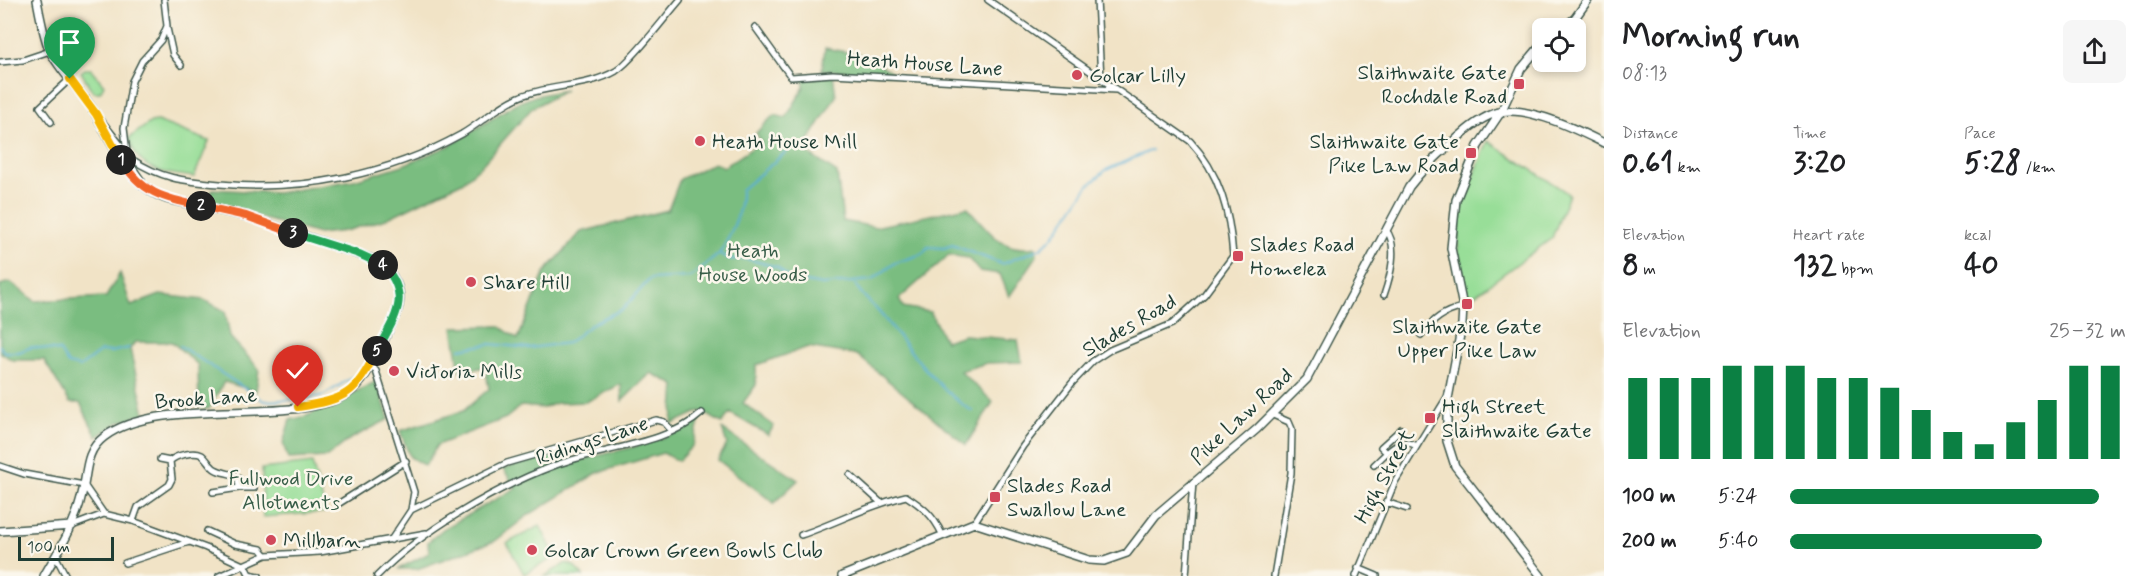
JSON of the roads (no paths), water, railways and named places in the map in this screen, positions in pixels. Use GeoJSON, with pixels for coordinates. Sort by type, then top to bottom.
{"type":"FeatureCollection","features":[{"type":"Feature","properties":{"kind":"street"},"geometry":{"type":"LineString","coordinates":[[37,0],[50,51],[96,114],[129,155],[144,169],[170,178],[254,187],[289,186],[342,179],[420,153],[462,134],[502,105],[535,90],[582,82],[617,70],[680,0]]}},
{"type":"Feature","properties":{"kind":"street"},"geometry":{"type":"LineString","coordinates":[[164,0],[168,41],[173,55],[181,65]]}},
{"type":"Feature","properties":{"kind":"street","name":"Slades Road"},"geometry":{"type":"LineString","coordinates":[[974,523],[1023,446],[1072,383],[1093,361],[1110,350],[1172,324],[1204,295],[1233,256],[1226,203],[1205,157],[1190,141],[988,0]]}},
{"type":"Feature","properties":{"kind":"street"},"geometry":{"type":"LineString","coordinates":[[1098,0],[1101,79]]}},
{"type":"Feature","properties":{"kind":"street"},"geometry":{"type":"LineString","coordinates":[[1575,18],[1588,0]]}},
{"type":"Feature","properties":{"kind":"street"},"geometry":{"type":"LineString","coordinates":[[146,188],[131,165],[124,128],[132,81],[142,61],[161,40],[167,26]]}},
{"type":"Feature","properties":{"kind":"street","name":"Heath House Lane"},"geometry":{"type":"LineString","coordinates":[[755,27],[791,77],[844,74],[1118,90]]}},
{"type":"Feature","properties":{"kind":"street"},"geometry":{"type":"LineString","coordinates":[[0,62],[23,60],[50,51]]}},
{"type":"Feature","properties":{"kind":"street"},"geometry":{"type":"LineString","coordinates":[[1532,56],[1521,69],[1501,112],[1478,146],[1456,200],[1451,248],[1462,307],[1462,324],[1448,395],[1449,453],[1455,466],[1541,576]]}},
{"type":"Feature","properties":{"kind":"street"},"geometry":{"type":"LineString","coordinates":[[51,122],[40,107],[70,79]]}},
{"type":"Feature","properties":{"kind":"street"},"geometry":{"type":"LineString","coordinates":[[1501,112],[1540,117],[1604,143]]}},
{"type":"Feature","properties":{"kind":"street","name":"Pike Law Road"},"geometry":{"type":"LineString","coordinates":[[974,523],[1089,560],[1104,561],[1127,553],[1156,515],[1273,415],[1307,379],[1386,230],[1420,172],[1463,133],[1483,119],[1501,112]]}},
{"type":"Feature","properties":{"kind":"street"},"geometry":{"type":"LineString","coordinates":[[96,114],[127,170],[146,188],[167,199],[246,216],[359,254],[383,265],[397,282],[400,295],[399,305],[370,364],[376,370],[414,492],[411,510],[391,540]]}},
{"type":"Feature","properties":{"kind":"street"},"geometry":{"type":"LineString","coordinates":[[1384,295],[1389,283],[1392,250],[1392,242],[1386,230]]}},
{"type":"Feature","properties":{"kind":"street"},"geometry":{"type":"LineString","coordinates":[[1421,334],[1434,319],[1447,311],[1462,307]]}},
{"type":"Feature","properties":{"kind":"street","name":"Brook Lane"},"geometry":{"type":"LineString","coordinates":[[44,576],[72,526],[84,485],[85,470],[94,447],[103,438],[127,424],[167,415],[268,410],[333,401],[356,387],[370,364]]}},
{"type":"Feature","properties":{"kind":"street","name":"High Street"},"geometry":{"type":"LineString","coordinates":[[1356,576],[1386,502],[1448,395]]}},
{"type":"Feature","properties":{"kind":"street","name":"Ridings Lane"},"geometry":{"type":"LineString","coordinates":[[428,532],[515,484],[555,465],[672,431],[702,413]]}},
{"type":"Feature","properties":{"kind":"street"},"geometry":{"type":"LineString","coordinates":[[1273,415],[1289,422],[1292,429],[1292,473],[1274,576]]}},
{"type":"Feature","properties":{"kind":"street"},"geometry":{"type":"LineString","coordinates":[[411,510],[507,464],[656,420],[664,422],[672,431]]}},
{"type":"Feature","properties":{"kind":"street"},"geometry":{"type":"LineString","coordinates":[[1387,453],[1382,447],[1383,443],[1401,429]]}},
{"type":"Feature","properties":{"kind":"street"},"geometry":{"type":"LineString","coordinates":[[1374,465],[1398,443],[1406,441],[1417,446]]}},
{"type":"Feature","properties":{"kind":"street"},"geometry":{"type":"LineString","coordinates":[[170,461],[173,457],[196,453],[203,456],[214,469],[232,473],[237,478],[239,488]]}},
{"type":"Feature","properties":{"kind":"street"},"geometry":{"type":"LineString","coordinates":[[160,459],[165,458],[170,461]]}},
{"type":"Feature","properties":{"kind":"street"},"geometry":{"type":"LineString","coordinates":[[133,521],[138,507],[169,485],[172,479],[170,461]]}},
{"type":"Feature","properties":{"kind":"street"},"geometry":{"type":"LineString","coordinates":[[338,504],[406,461]]}},
{"type":"Feature","properties":{"kind":"street"},"geometry":{"type":"LineString","coordinates":[[0,466],[24,474],[84,485],[104,514]]}},
{"type":"Feature","properties":{"kind":"street"},"geometry":{"type":"LineString","coordinates":[[850,475],[880,502]]}},
{"type":"Feature","properties":{"kind":"street"},"geometry":{"type":"LineString","coordinates":[[1186,576],[1194,481]]}},
{"type":"Feature","properties":{"kind":"street"},"geometry":{"type":"LineString","coordinates":[[213,492],[254,488]]}},
{"type":"Feature","properties":{"kind":"street"},"geometry":{"type":"LineString","coordinates":[[801,535],[851,517],[880,502],[906,496],[924,507],[934,518],[942,534]]}},
{"type":"Feature","properties":{"kind":"street"},"geometry":{"type":"LineString","coordinates":[[1386,502],[1407,509]]}},
{"type":"Feature","properties":{"kind":"street"},"geometry":{"type":"LineString","coordinates":[[0,531],[72,526],[104,514],[133,521],[189,542],[245,566],[248,575],[259,576]]}},
{"type":"Feature","properties":{"kind":"street"},"geometry":{"type":"LineString","coordinates":[[842,576],[974,523]]}},
{"type":"Feature","properties":{"kind":"street"},"geometry":{"type":"LineString","coordinates":[[207,531],[235,544],[261,549],[266,555]]}},
{"type":"Feature","properties":{"kind":"street"},"geometry":{"type":"LineString","coordinates":[[219,576],[266,555],[320,552],[428,532]]}},
{"type":"Feature","properties":{"kind":"street"},"geometry":{"type":"LineString","coordinates":[[377,576],[428,532]]}},
{"type":"Feature","properties":{"kind":"street"},"geometry":{"type":"LineString","coordinates":[[125,563],[189,542]]}},
{"type":"Feature","properties":{"kind":"street"},"geometry":{"type":"LineString","coordinates":[[56,557],[66,576]]}},
{"type":"Feature","properties":{"kind":"street"},"geometry":{"type":"LineString","coordinates":[[1358,568],[1377,576]]}},
{"type":"Feature","properties":{"kind":"waterway"},"geometry":{"type":"LineString","coordinates":[[719,254],[735,223],[740,206],[741,190],[793,146]]}},
{"type":"Feature","properties":{"kind":"waterway"},"geometry":{"type":"LineString","coordinates":[[460,349],[490,344],[529,348],[568,343],[593,323],[623,309],[650,279],[691,277],[719,254],[731,259],[747,259],[777,267],[790,279],[822,285],[872,280],[895,263],[922,254],[928,247],[944,248],[952,245],[1002,264],[1041,248],[1053,237],[1088,186],[1106,170],[1152,150]]}},
{"type":"Feature","properties":{"kind":"waterway"},"geometry":{"type":"LineString","coordinates":[[855,284],[922,365],[946,390],[972,411]]}},
{"type":"Feature","properties":{"kind":"waterway"},"geometry":{"type":"LineString","coordinates":[[0,346],[4,352],[19,352],[32,347],[60,351],[68,364],[80,367],[101,351],[111,352],[129,348]]}},
{"type":"Feature","properties":{"kind":"waterway"},"geometry":{"type":"LineString","coordinates":[[180,346],[264,401],[306,399],[324,395],[356,375]]}},
{"type":"Feature","properties":{"kind":"place","name":"Golcar Lilly"},"geometry":{"type":"Point","coordinates":[1077,75]}},
{"type":"Feature","properties":{"kind":"place","name":"Slaithwaite Gate Rochdale Road"},"geometry":{"type":"Point","coordinates":[1519,84]}},
{"type":"Feature","properties":{"kind":"place","name":"Heath House Mill"},"geometry":{"type":"Point","coordinates":[700,141]}},
{"type":"Feature","properties":{"kind":"place","name":"Slaithwaite Gate Pike Law Road"},"geometry":{"type":"Point","coordinates":[1471,153]}},
{"type":"Feature","properties":{"kind":"place","name":"Slades Road Homelea"},"geometry":{"type":"Point","coordinates":[1238,256]}},
{"type":"Feature","properties":{"kind":"place","name":"Share Hill"},"geometry":{"type":"Point","coordinates":[471,282]}},
{"type":"Feature","properties":{"kind":"place","name":"Slaithwaite Gate Upper Pike Law"},"geometry":{"type":"Point","coordinates":[1467,304]}},
{"type":"Feature","properties":{"kind":"place","name":"Victoria Mills"},"geometry":{"type":"Point","coordinates":[394,371]}},
{"type":"Feature","properties":{"kind":"place","name":"High Street Slaithwaite Gate"},"geometry":{"type":"Point","coordinates":[1430,418]}},
{"type":"Feature","properties":{"kind":"place","name":"Slades Road Swallow Lane"},"geometry":{"type":"Point","coordinates":[995,497]}},
{"type":"Feature","properties":{"kind":"place","name":"Millbarn"},"geometry":{"type":"Point","coordinates":[271,540]}},
{"type":"Feature","properties":{"kind":"place","name":"Golcar Crown Green Bowls Club"},"geometry":{"type":"Point","coordinates":[532,550]}},
{"type":"Feature","properties":{"kind":"park label","name":"Heath House Woods"},"geometry":{"type":"Point","coordinates":[753,262]}},
{"type":"Feature","properties":{"kind":"park label","name":"Fullwood Drive Allotments"},"geometry":{"type":"Point","coordinates":[291,490]}}]}
